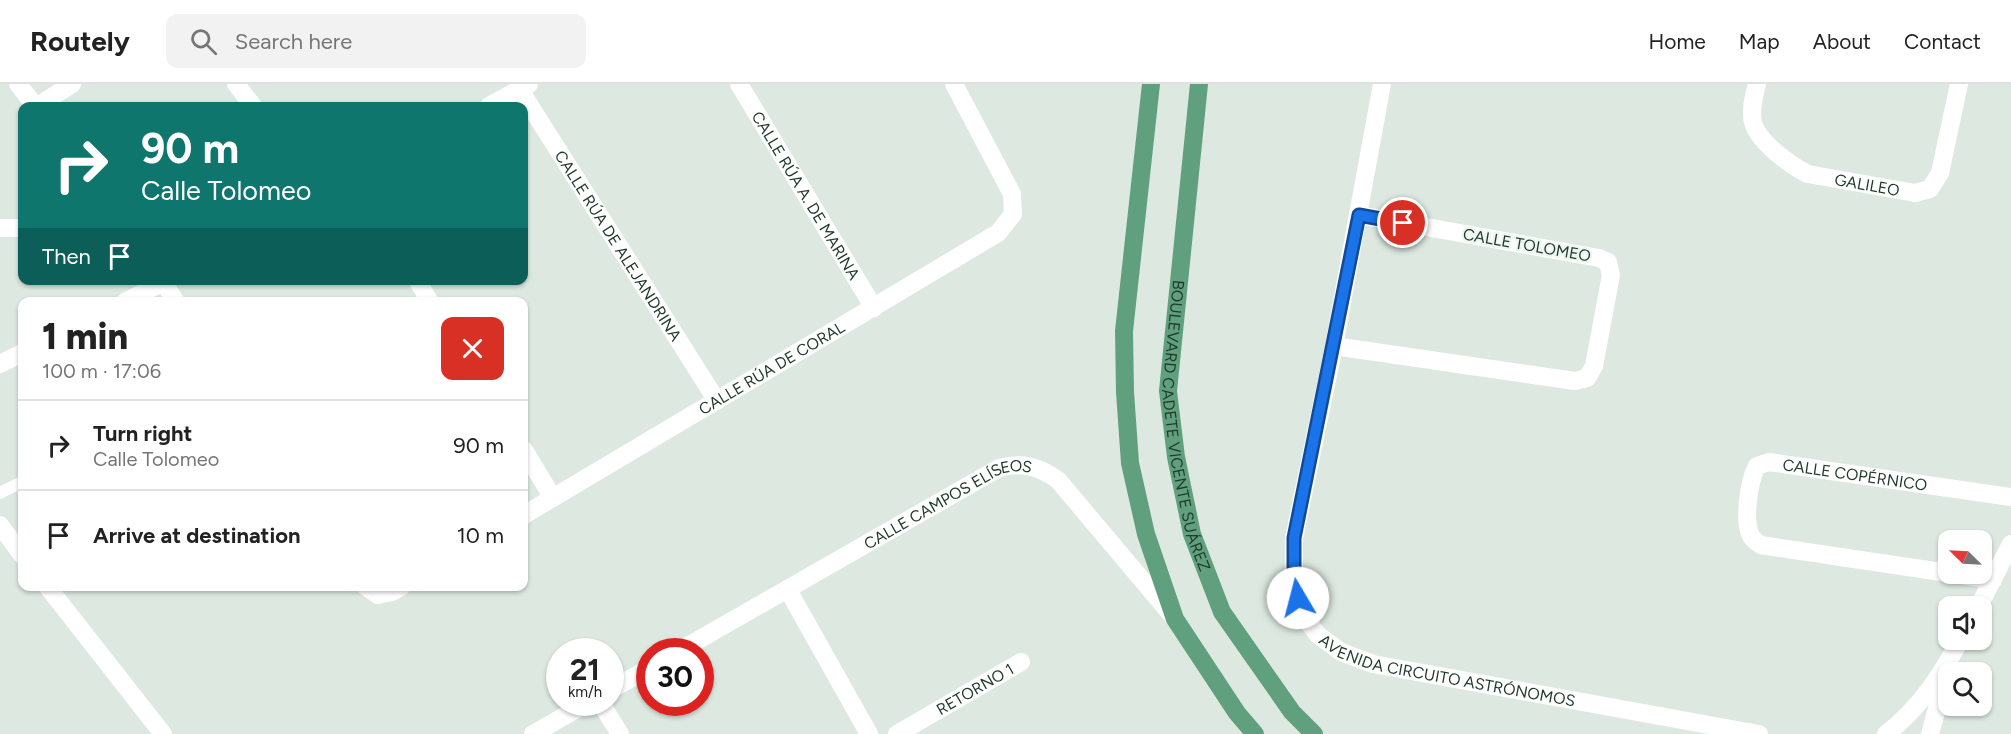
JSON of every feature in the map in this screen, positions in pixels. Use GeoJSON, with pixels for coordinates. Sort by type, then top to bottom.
{"type":"FeatureCollection","features":[{"type":"Feature","properties":{"kind":"main road"},"geometry":{"type":"LineString","coordinates":[[1151,84],[1124,331],[1130,463],[1146,534],[1175,619],[1237,713],[1255,734]]}},
{"type":"Feature","properties":{"kind":"main road","name":"BOULEVARD CADETE VICENTE SUÁREZ"},"geometry":{"type":"LineString","coordinates":[[1199,84],[1168,391],[1176,457],[1192,534],[1222,612],[1292,712],[1314,734]]}},
{"type":"Feature","properties":{"kind":"street"},"geometry":{"type":"LineString","coordinates":[[18,84],[33,102]]}},
{"type":"Feature","properties":{"kind":"street"},"geometry":{"type":"LineString","coordinates":[[43,102],[72,84]]}},
{"type":"Feature","properties":{"kind":"street"},"geometry":{"type":"LineString","coordinates":[[236,84],[250,102]]}},
{"type":"Feature","properties":{"kind":"street","name":"CALLE RÚA A. DE MARINA"},"geometry":{"type":"LineString","coordinates":[[739,84],[874,308]]}},
{"type":"Feature","properties":{"kind":"street","name":"CALLE RÚA DE CORAL"},"geometry":{"type":"LineString","coordinates":[[528,513],[998,233],[1013,214],[1012,194],[954,84]]}},
{"type":"Feature","properties":{"kind":"street","name":"AVENIDA CIRCUITO ASTRÓNOMOS"},"geometry":{"type":"LineString","coordinates":[[1382,84],[1334,346],[1294,538],[1294,583],[1302,614],[1318,635],[1341,652],[1373,664],[1752,733]]}},
{"type":"Feature","properties":{"kind":"street","name":"GALILEO"},"geometry":{"type":"LineString","coordinates":[[1756,84],[1752,106],[1759,136],[1796,168],[1808,174],[1915,193],[1930,189],[1940,173],[1959,84]]}},
{"type":"Feature","properties":{"kind":"street"},"geometry":{"type":"LineString","coordinates":[[496,102],[524,87]]}},
{"type":"Feature","properties":{"kind":"street","name":"CALLE RÚA DE ALEJANDRINA"},"geometry":{"type":"LineString","coordinates":[[524,87],[717,401]]}},
{"type":"Feature","properties":{"kind":"street","name":"CALLE TOLOMEO"},"geometry":{"type":"LineString","coordinates":[[1334,346],[1575,381],[1587,378],[1594,366],[1611,275],[1608,262],[1599,258],[1359,215]]}},
{"type":"Feature","properties":{"kind":"street"},"geometry":{"type":"LineString","coordinates":[[0,228],[18,228]]}},
{"type":"Feature","properties":{"kind":"street"},"geometry":{"type":"LineString","coordinates":[[134,297],[157,285]]}},
{"type":"Feature","properties":{"kind":"street"},"geometry":{"type":"LineString","coordinates":[[0,364],[18,355]]}},
{"type":"Feature","properties":{"kind":"street"},"geometry":{"type":"LineString","coordinates":[[528,457],[553,498]]}},
{"type":"Feature","properties":{"kind":"street","name":"CALLE COPÉRNICO"},"geometry":{"type":"LineString","coordinates":[[1938,571],[1761,545],[1751,538],[1748,526],[1750,478],[1757,466],[1769,462],[2011,497]]}},
{"type":"Feature","properties":{"kind":"street","name":"CALLE CAMPOS ELÍSEOS"},"geometry":{"type":"LineString","coordinates":[[702,638],[999,468],[1014,464],[1043,470],[1058,480],[1175,619]]}},
{"type":"Feature","properties":{"kind":"street"},"geometry":{"type":"LineString","coordinates":[[3,534],[18,551]]}},
{"type":"Feature","properties":{"kind":"street"},"geometry":{"type":"LineString","coordinates":[[1984,596],[2011,544]]}},
{"type":"Feature","properties":{"kind":"street"},"geometry":{"type":"LineString","coordinates":[[788,590],[870,734]]}},
{"type":"Feature","properties":{"kind":"street"},"geometry":{"type":"LineString","coordinates":[[51,591],[163,734]]}},
{"type":"Feature","properties":{"kind":"street"},"geometry":{"type":"LineString","coordinates":[[372,591],[378,595],[394,591]]}},
{"type":"Feature","properties":{"kind":"street"},"geometry":{"type":"LineString","coordinates":[[1886,734],[1910,715],[1930,690],[1954,650]]}},
{"type":"Feature","properties":{"kind":"street"},"geometry":{"type":"LineString","coordinates":[[1930,734],[1956,650]]}},
{"type":"Feature","properties":{"kind":"street","name":"RETORNO 1"},"geometry":{"type":"LineString","coordinates":[[897,734],[1021,662]]}},
{"type":"Feature","properties":{"kind":"street"},"geometry":{"type":"LineString","coordinates":[[533,734],[564,716]]}},
{"type":"Feature","properties":{"kind":"street"},"geometry":{"type":"LineString","coordinates":[[609,716],[620,734]]}},
{"type":"Feature","properties":{"kind":"lane"},"geometry":{"type":"LineString","coordinates":[[0,493],[18,484]]}},
{"type":"Feature","properties":{"kind":"route"},"geometry":{"type":"LineString","coordinates":[[1298,598],[1294,583],[1294,538],[1359,215],[1403,223]]}}]}
